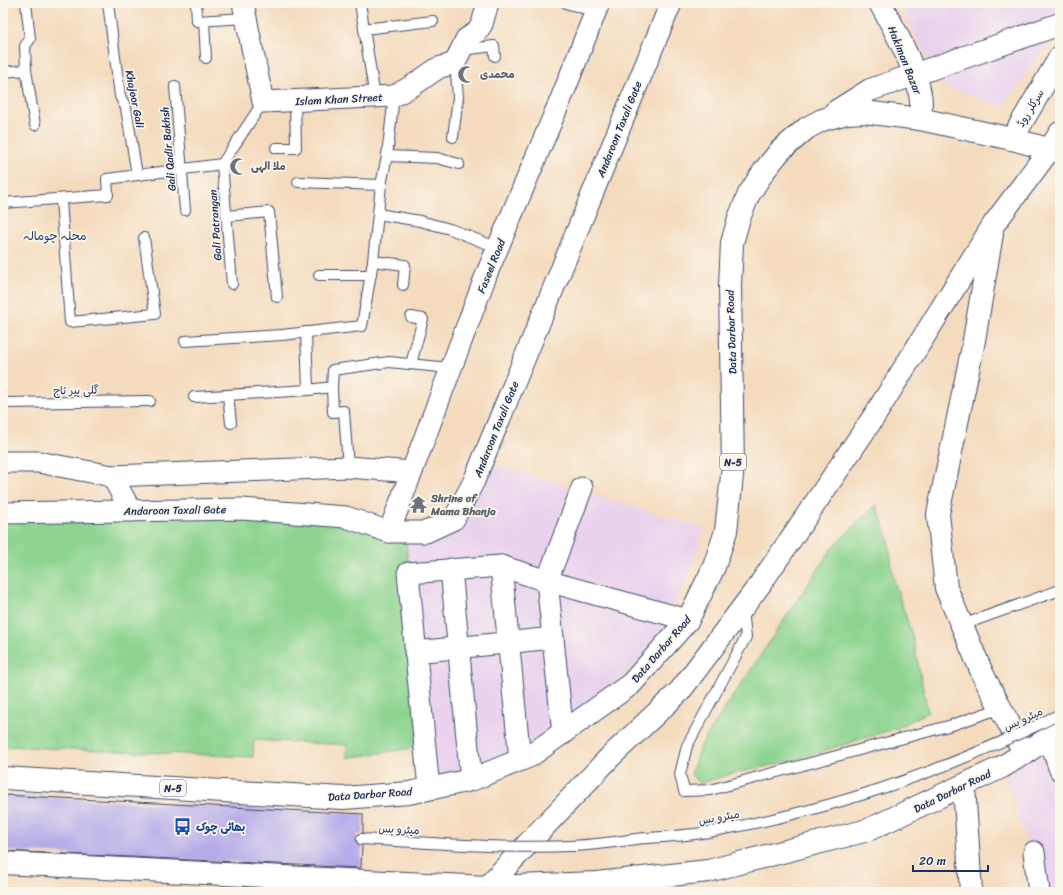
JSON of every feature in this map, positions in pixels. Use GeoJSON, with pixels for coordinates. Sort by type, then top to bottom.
{"type":"FeatureCollection","features":[{"type":"Feature","properties":{"kind":"main road","name":"Hakiman Bazar"},"geometry":{"type":"LineString","coordinates":[[880,3],[914,74],[921,95],[920,119]]}},
{"type":"Feature","properties":{"kind":"main road"},"geometry":{"type":"LineString","coordinates":[[822,120],[870,90],[1060,24]]}},
{"type":"Feature","properties":{"kind":"main road","name":"سرکلر روڈ"},"geometry":{"type":"LineString","coordinates":[[1012,138],[1060,57]]}},
{"type":"Feature","properties":{"kind":"main road","name":"Data Darbar Road"},"geometry":{"type":"LineString","coordinates":[[3,778],[343,798],[409,793],[471,780],[530,756],[563,734],[631,684],[688,620],[714,566],[726,531],[733,466],[730,285],[732,243],[739,218],[749,194],[764,171],[792,140],[807,128],[822,120],[848,113],[864,112],[920,119],[1012,138]]}},
{"type":"Feature","properties":{"kind":"main road","name":"N-5"},"geometry":{"type":"LineString","coordinates":[[1012,138],[1057,145]]}},
{"type":"Feature","properties":{"kind":"main road"},"geometry":{"type":"LineString","coordinates":[[486,890],[611,756],[680,691],[742,608],[875,415],[994,224],[1057,145]]}},
{"type":"Feature","properties":{"kind":"main road"},"geometry":{"type":"LineString","coordinates":[[994,224],[973,346],[938,514],[946,588],[982,674],[1025,754]]}},
{"type":"Feature","properties":{"kind":"main road","name":"Data Darbar Road"},"geometry":{"type":"LineString","coordinates":[[3,863],[486,890],[596,883],[708,871],[868,830],[964,786],[1025,754],[1055,735]]}},
{"type":"Feature","properties":{"kind":"main road"},"geometry":{"type":"LineString","coordinates":[[964,786],[971,892]]}},
{"type":"Feature","properties":{"kind":"street"},"geometry":{"type":"LineString","coordinates":[[458,56],[466,39],[477,32],[482,24],[488,3]]}},
{"type":"Feature","properties":{"kind":"street","name":"Andaroon Taxali Gate"},"geometry":{"type":"LineString","coordinates":[[3,513],[242,509],[346,517],[389,532],[426,532],[454,519],[474,481],[671,3]]}},
{"type":"Feature","properties":{"kind":"street","name":"Faseel Road"},"geometry":{"type":"LineString","coordinates":[[389,532],[450,368],[597,8]]}},
{"type":"Feature","properties":{"kind":"street"},"geometry":{"type":"LineString","coordinates":[[244,11],[263,102]]}},
{"type":"Feature","properties":{"kind":"street","name":"Islam Khan Street"},"geometry":{"type":"LineString","coordinates":[[263,102],[385,97],[458,56]]}},
{"type":"Feature","properties":{"kind":"street"},"geometry":{"type":"LineString","coordinates":[[3,462],[38,462],[112,476],[348,467],[412,472]]}},
{"type":"Feature","properties":{"kind":"street"},"geometry":{"type":"LineString","coordinates":[[112,476],[131,511]]}},
{"type":"Feature","properties":{"kind":"street"},"geometry":{"type":"LineString","coordinates":[[563,734],[547,581],[582,488]]}},
{"type":"Feature","properties":{"kind":"street"},"geometry":{"type":"LineString","coordinates":[[428,789],[408,573],[501,566],[547,581],[688,620]]}},
{"type":"Feature","properties":{"kind":"street"},"geometry":{"type":"LineString","coordinates":[[501,566],[520,760]]}},
{"type":"Feature","properties":{"kind":"street"},"geometry":{"type":"LineString","coordinates":[[451,569],[471,780]]}},
{"type":"Feature","properties":{"kind":"street"},"geometry":{"type":"LineString","coordinates":[[415,652],[553,638]]}},
{"type":"Feature","properties":{"kind":"street"},"geometry":{"type":"LineString","coordinates":[[1055,735],[1060,770]]}},
{"type":"Feature","properties":{"kind":"street"},"geometry":{"type":"LineString","coordinates":[[1034,852],[1039,892]]}},
{"type":"Feature","properties":{"kind":"lane"},"geometry":{"type":"LineString","coordinates":[[26,3],[30,39],[25,46],[26,70],[35,125]]}},
{"type":"Feature","properties":{"kind":"lane","name":"Khajoor Gali"},"geometry":{"type":"LineString","coordinates":[[108,3],[120,96],[126,108],[137,175]]}},
{"type":"Feature","properties":{"kind":"lane"},"geometry":{"type":"LineString","coordinates":[[196,3],[197,21],[204,21],[244,11]]}},
{"type":"Feature","properties":{"kind":"lane"},"geometry":{"type":"LineString","coordinates":[[185,341],[306,332],[362,326],[373,261],[381,185],[387,156],[385,97],[364,29],[360,3]]}},
{"type":"Feature","properties":{"kind":"lane"},"geometry":{"type":"LineString","coordinates":[[566,3],[597,8]]}},
{"type":"Feature","properties":{"kind":"lane"},"geometry":{"type":"LineString","coordinates":[[204,21],[206,58]]}},
{"type":"Feature","properties":{"kind":"lane"},"geometry":{"type":"LineString","coordinates":[[364,29],[433,21]]}},
{"type":"Feature","properties":{"kind":"lane"},"geometry":{"type":"LineString","coordinates":[[453,137],[458,97],[458,56],[494,46],[495,56]]}},
{"type":"Feature","properties":{"kind":"lane"},"geometry":{"type":"LineString","coordinates":[[3,72],[26,70]]}},
{"type":"Feature","properties":{"kind":"lane","name":"Gali Qadir Bakhsh"},"geometry":{"type":"LineString","coordinates":[[175,86],[185,210]]}},
{"type":"Feature","properties":{"kind":"lane"},"geometry":{"type":"LineString","coordinates":[[276,148],[296,148],[295,101]]}},
{"type":"Feature","properties":{"kind":"lane"},"geometry":{"type":"LineString","coordinates":[[3,203],[108,196],[107,179],[222,164],[263,102]]}},
{"type":"Feature","properties":{"kind":"lane"},"geometry":{"type":"LineString","coordinates":[[387,156],[437,158],[459,164]]}},
{"type":"Feature","properties":{"kind":"lane","name":"Gali Patrangan"},"geometry":{"type":"LineString","coordinates":[[222,164],[232,284]]}},
{"type":"Feature","properties":{"kind":"lane"},"geometry":{"type":"LineString","coordinates":[[298,182],[381,185]]}},
{"type":"Feature","properties":{"kind":"lane"},"geometry":{"type":"LineString","coordinates":[[61,200],[70,322],[155,314],[144,238]]}},
{"type":"Feature","properties":{"kind":"lane"},"geometry":{"type":"LineString","coordinates":[[227,216],[269,212],[277,297]]}},
{"type":"Feature","properties":{"kind":"lane"},"geometry":{"type":"LineString","coordinates":[[378,214],[420,221],[450,229],[498,248]]}},
{"type":"Feature","properties":{"kind":"lane"},"geometry":{"type":"LineString","coordinates":[[373,261],[405,265],[403,285]]}},
{"type":"Feature","properties":{"kind":"lane"},"geometry":{"type":"LineString","coordinates":[[319,275],[371,275]]}},
{"type":"Feature","properties":{"kind":"lane"},"geometry":{"type":"LineString","coordinates":[[411,317],[423,319],[411,364]]}},
{"type":"Feature","properties":{"kind":"lane"},"geometry":{"type":"LineString","coordinates":[[306,332],[308,390]]}},
{"type":"Feature","properties":{"kind":"lane"},"geometry":{"type":"LineString","coordinates":[[348,467],[344,411],[333,412],[333,370],[389,362],[450,368]]}},
{"type":"Feature","properties":{"kind":"lane"},"geometry":{"type":"LineString","coordinates":[[194,397],[332,388]]}},
{"type":"Feature","properties":{"kind":"lane"},"geometry":{"type":"LineString","coordinates":[[228,395],[231,423]]}},
{"type":"Feature","properties":{"kind":"lane","name":"گلی پیر تاج"},"geometry":{"type":"LineString","coordinates":[[3,403],[150,401]]}},
{"type":"Feature","properties":{"kind":"lane"},"geometry":{"type":"LineString","coordinates":[[962,625],[1060,590]]}},
{"type":"Feature","properties":{"kind":"lane"},"geometry":{"type":"LineString","coordinates":[[742,608],[746,637],[687,746],[680,774],[684,791],[710,790],[952,725],[1001,708]]}},
{"type":"Feature","properties":{"kind":"lane","name":"میٹرو بس"},"geometry":{"type":"LineString","coordinates":[[362,839],[476,846],[572,846],[707,832],[783,817],[853,798],[940,768],[1018,736],[1060,714]]}},
{"type":"Feature","properties":{"kind":"shaded area"},"geometry":{"type":"Polygon","coordinates":[[[896,3],[1060,3],[1060,27],[1002,107],[941,84],[904,13],[896,3]]]}},
{"type":"Feature","properties":{"kind":"shaded area"},"geometry":{"type":"Polygon","coordinates":[[[483,461],[704,528],[692,567],[659,641],[576,725],[429,789],[408,573],[406,532],[457,512],[483,461]]]}},
{"type":"Feature","properties":{"kind":"shaded area"},"geometry":{"type":"Polygon","coordinates":[[[1060,731],[1060,892],[1044,892],[1002,767],[1060,731]]]}},
{"type":"Feature","properties":{"kind":"green space"},"geometry":{"type":"Polygon","coordinates":[[[876,504],[889,540],[893,577],[912,635],[928,712],[897,728],[795,760],[731,774],[699,784],[691,774],[700,746],[832,548],[876,504]]]}},
{"type":"Feature","properties":{"kind":"green space"},"geometry":{"type":"Polygon","coordinates":[[[242,509],[406,532],[408,573],[425,746],[347,758],[347,745],[254,740],[253,757],[3,746],[3,513],[242,509]]]}},
{"type":"Feature","properties":{"kind":"building","name":"بھاٹی چوک"},"geometry":{"type":"Polygon","coordinates":[[[3,795],[363,814],[363,833],[357,835],[356,839],[358,844],[362,846],[361,868],[3,851],[3,795]]]}},
{"type":"Feature","properties":{"kind":"place","name":"محمدی"},"geometry":{"type":"Point","coordinates":[467,74]}},
{"type":"Feature","properties":{"kind":"place","name":"ملا الہی"},"geometry":{"type":"Point","coordinates":[238,166]}},
{"type":"Feature","properties":{"kind":"place","name":"Shrine of Mama Bhanja"},"geometry":{"type":"Point","coordinates":[418,504]}},
{"type":"Feature","properties":{"kind":"place","name":"بھاٹی چوک"},"geometry":{"type":"Point","coordinates":[183,827]}},
{"type":"Feature","properties":{"kind":"district","name":"محلہ چومالہ"},"geometry":{"type":"Point","coordinates":[55,236]}}]}
